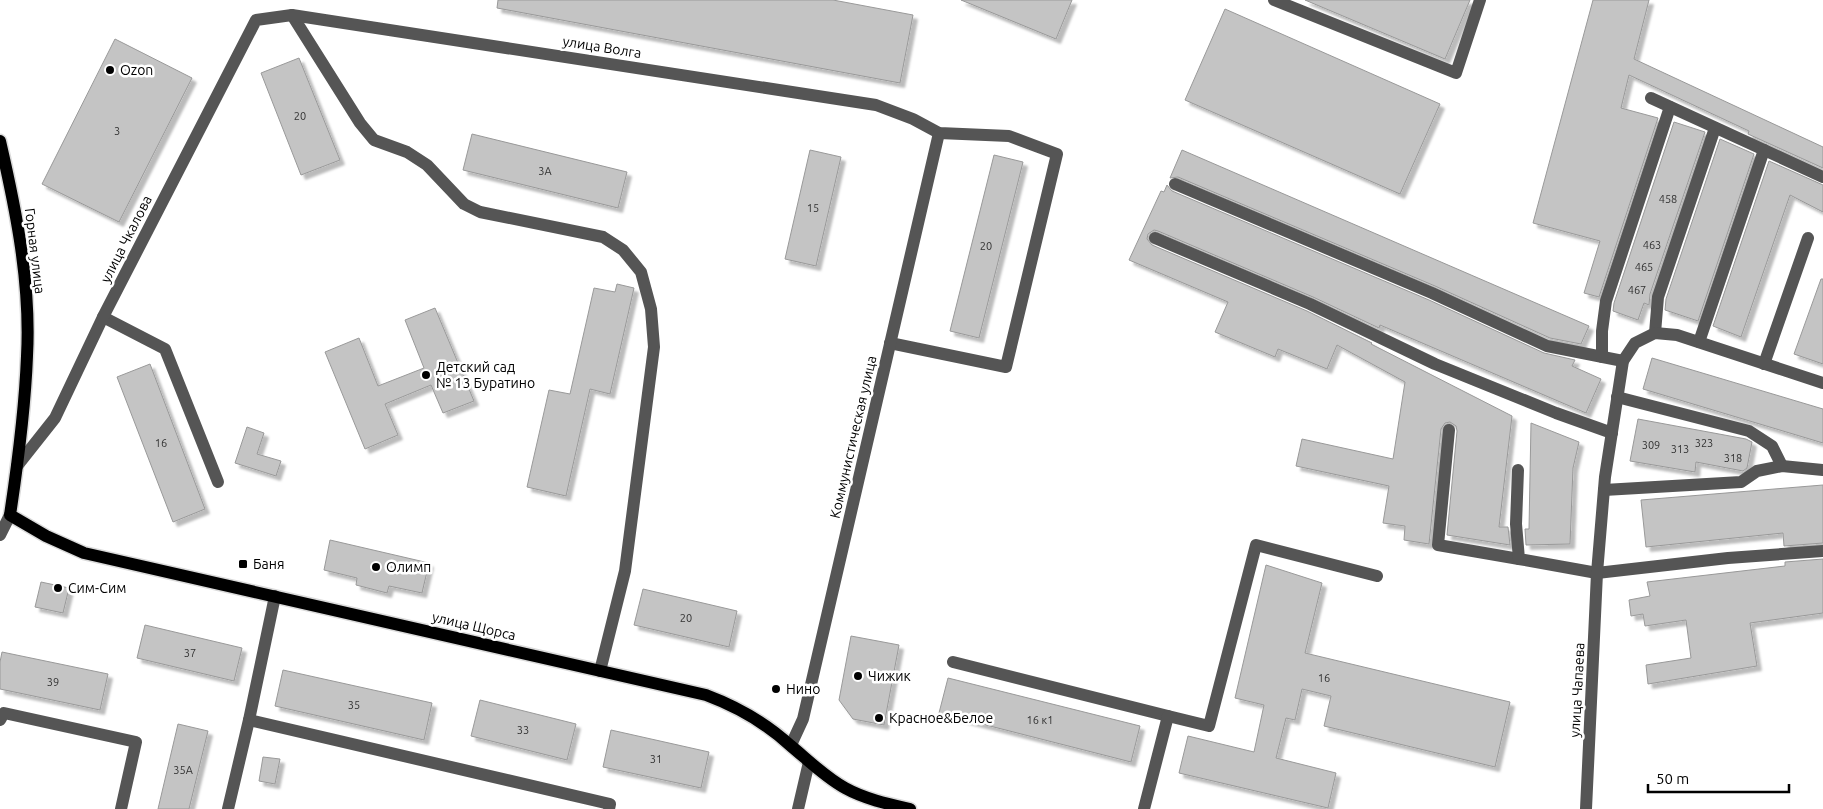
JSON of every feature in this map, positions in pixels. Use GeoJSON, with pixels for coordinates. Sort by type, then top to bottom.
{"type":"FeatureCollection","features":[{"type":"Feature","properties":{"kind":"main road","name":"Горная улица"},"geometry":{"type":"LineString","coordinates":[[0,141],[12,194],[27,307],[28,355],[10,515]]}},
{"type":"Feature","properties":{"kind":"main road","name":"улица Щорса"},"geometry":{"type":"LineString","coordinates":[[10,515],[46,536],[84,553],[706,695],[744,711],[845,788],[879,802],[910,809]]}},
{"type":"Feature","properties":{"kind":"street"},"geometry":{"type":"LineString","coordinates":[[1274,0],[1456,73],[1480,0]]}},
{"type":"Feature","properties":{"kind":"street"},"geometry":{"type":"LineString","coordinates":[[292,15],[360,123],[374,140],[407,152],[428,165],[464,204],[480,212],[603,237],[623,250],[641,272],[652,309],[654,347],[625,572],[600,671]]}},
{"type":"Feature","properties":{"kind":"street","name":"улица Волга"},"geometry":{"type":"LineString","coordinates":[[256,20],[292,15],[876,105],[939,133]]}},
{"type":"Feature","properties":{"kind":"street","name":"улица Чкалова"},"geometry":{"type":"LineString","coordinates":[[17,466],[54,418],[102,317],[256,20]]}},
{"type":"Feature","properties":{"kind":"street"},"geometry":{"type":"LineString","coordinates":[[1651,98],[1823,178]]}},
{"type":"Feature","properties":{"kind":"street"},"geometry":{"type":"LineString","coordinates":[[1602,357],[1602,331],[1606,302],[1670,107]]}},
{"type":"Feature","properties":{"kind":"street"},"geometry":{"type":"LineString","coordinates":[[1655,333],[1658,297],[1716,128]]}},
{"type":"Feature","properties":{"kind":"street"},"geometry":{"type":"LineString","coordinates":[[890,343],[1006,367],[1057,154],[1009,136],[939,133]]}},
{"type":"Feature","properties":{"kind":"street","name":"Коммунистическая улица"},"geometry":{"type":"LineString","coordinates":[[791,745],[804,719],[939,133]]}},
{"type":"Feature","properties":{"kind":"street"},"geometry":{"type":"LineString","coordinates":[[1699,342],[1764,150]]}},
{"type":"Feature","properties":{"kind":"street"},"geometry":{"type":"LineString","coordinates":[[1175,184],[1432,293],[1547,346],[1623,361],[1635,344],[1655,333],[1677,335],[1823,383]]}},
{"type":"Feature","properties":{"kind":"street"},"geometry":{"type":"LineString","coordinates":[[1155,238],[1310,304],[1435,364],[1556,413],[1612,433]]}},
{"type":"Feature","properties":{"kind":"street"},"geometry":{"type":"LineString","coordinates":[[1764,364],[1808,238]]}},
{"type":"Feature","properties":{"kind":"street"},"geometry":{"type":"LineString","coordinates":[[102,317],[165,349],[218,482]]}},
{"type":"Feature","properties":{"kind":"street","name":"улица Чапаева"},"geometry":{"type":"LineString","coordinates":[[1586,809],[1597,573],[1604,490],[1623,361]]}},
{"type":"Feature","properties":{"kind":"street"},"geometry":{"type":"LineString","coordinates":[[1617,397],[1749,431],[1772,446],[1782,466]]}},
{"type":"Feature","properties":{"kind":"street"},"geometry":{"type":"LineString","coordinates":[[1449,430],[1438,545],[1597,573],[1728,558],[1823,551]]}},
{"type":"Feature","properties":{"kind":"street"},"geometry":{"type":"LineString","coordinates":[[1604,490],[1741,482],[1757,471],[1782,466],[1823,470]]}},
{"type":"Feature","properties":{"kind":"street"},"geometry":{"type":"LineString","coordinates":[[1518,470],[1516,524],[1519,559]]}},
{"type":"Feature","properties":{"kind":"street"},"geometry":{"type":"LineString","coordinates":[[0,535],[10,515]]}},
{"type":"Feature","properties":{"kind":"street"},"geometry":{"type":"LineString","coordinates":[[953,662],[1209,726],[1256,545],[1377,576]]}},
{"type":"Feature","properties":{"kind":"street"},"geometry":{"type":"LineString","coordinates":[[228,809],[275,596]]}},
{"type":"Feature","properties":{"kind":"street"},"geometry":{"type":"LineString","coordinates":[[0,720],[4,713],[136,742],[121,809]]}},
{"type":"Feature","properties":{"kind":"street"},"geometry":{"type":"LineString","coordinates":[[1144,809],[1168,716]]}},
{"type":"Feature","properties":{"kind":"street"},"geometry":{"type":"LineString","coordinates":[[248,720],[610,804],[609,809]]}},
{"type":"Feature","properties":{"kind":"street"},"geometry":{"type":"LineString","coordinates":[[798,809],[809,762]]}},
{"type":"Feature","properties":{"kind":"building"},"geometry":{"type":"Polygon","coordinates":[[[498,0],[833,0],[913,15],[900,83],[497,8],[498,0]]]}},
{"type":"Feature","properties":{"kind":"building"},"geometry":{"type":"Polygon","coordinates":[[[961,0],[1072,0],[1056,39],[961,0]]]}},
{"type":"Feature","properties":{"kind":"building"},"geometry":{"type":"Polygon","coordinates":[[[1305,0],[1470,0],[1445,59],[1305,0]]]}},
{"type":"Feature","properties":{"kind":"building"},"geometry":{"type":"Polygon","coordinates":[[[1593,0],[1649,0],[1634,59],[1823,147],[1823,168],[1748,134],[1749,131],[1629,75],[1621,108],[1658,118],[1599,297],[1584,293],[1600,241],[1533,223],[1593,0]]]}},
{"type":"Feature","properties":{"kind":"building"},"geometry":{"type":"Polygon","coordinates":[[[1225,9],[1440,104],[1400,194],[1185,100],[1225,9]]]}},
{"type":"Feature","properties":{"kind":"building"},"geometry":{"type":"Polygon","coordinates":[[[115,39],[192,78],[119,222],[42,184],[115,39]]]}},
{"type":"Feature","properties":{"kind":"building"},"geometry":{"type":"Polygon","coordinates":[[[299,58],[340,160],[301,175],[261,73],[299,58]]]}},
{"type":"Feature","properties":{"kind":"building"},"geometry":{"type":"Polygon","coordinates":[[[1674,122],[1705,132],[1650,294],[1649,305],[1644,303],[1638,320],[1613,311],[1614,303],[1674,122]]]}},
{"type":"Feature","properties":{"kind":"building"},"geometry":{"type":"Polygon","coordinates":[[[472,134],[627,172],[618,208],[463,170],[472,134]]]}},
{"type":"Feature","properties":{"kind":"building"},"geometry":{"type":"Polygon","coordinates":[[[1720,139],[1754,154],[1698,321],[1665,310],[1666,299],[1720,139]]]}},
{"type":"Feature","properties":{"kind":"building"},"geometry":{"type":"Polygon","coordinates":[[[810,150],[841,157],[816,266],[785,259],[810,150]]]}},
{"type":"Feature","properties":{"kind":"building"},"geometry":{"type":"Polygon","coordinates":[[[1182,150],[1589,326],[1581,344],[1550,338],[1435,286],[1178,177],[1170,178],[1182,150]]]}},
{"type":"Feature","properties":{"kind":"building"},"geometry":{"type":"Polygon","coordinates":[[[994,155],[1023,162],[979,338],[950,331],[994,155]]]}},
{"type":"Feature","properties":{"kind":"building"},"geometry":{"type":"Polygon","coordinates":[[[1769,161],[1823,185],[1823,212],[1790,195],[1741,337],[1713,326],[1769,161]]]}},
{"type":"Feature","properties":{"kind":"building"},"geometry":{"type":"Polygon","coordinates":[[[1167,185],[1172,191],[1429,300],[1544,353],[1575,360],[1572,366],[1601,379],[1586,413],[1380,325],[1379,328],[1313,297],[1158,231],[1154,230],[1148,234],[1147,239],[1152,245],[1307,311],[1512,416],[1499,527],[1508,527],[1510,545],[1447,535],[1457,431],[1456,426],[1450,422],[1445,423],[1441,429],[1429,544],[1404,540],[1405,526],[1383,523],[1389,486],[1296,466],[1302,439],[1393,459],[1405,382],[1337,345],[1327,369],[1278,349],[1275,357],[1215,332],[1228,302],[1129,260],[1161,191],[1164,192],[1167,185]]]}},
{"type":"Feature","properties":{"kind":"building"},"geometry":{"type":"Polygon","coordinates":[[[1821,279],[1823,279],[1823,364],[1794,354],[1821,279]]]}},
{"type":"Feature","properties":{"kind":"building"},"geometry":{"type":"Polygon","coordinates":[[[617,284],[634,288],[610,394],[590,389],[566,496],[527,487],[549,390],[570,394],[594,288],[615,292],[617,284]]]}},
{"type":"Feature","properties":{"kind":"building"},"geometry":{"type":"Polygon","coordinates":[[[435,308],[474,401],[443,413],[431,385],[385,404],[398,435],[365,449],[325,352],[359,338],[378,386],[424,368],[405,320],[435,308]]]}},
{"type":"Feature","properties":{"kind":"building"},"geometry":{"type":"Polygon","coordinates":[[[1652,358],[1823,409],[1823,443],[1643,389],[1652,358]]]}},
{"type":"Feature","properties":{"kind":"building"},"geometry":{"type":"Polygon","coordinates":[[[150,364],[205,509],[173,522],[117,377],[150,364]]]}},
{"type":"Feature","properties":{"kind":"building"},"geometry":{"type":"Polygon","coordinates":[[[1638,419],[1746,439],[1752,442],[1747,468],[1743,471],[1696,462],[1695,472],[1630,461],[1638,419]]]}},
{"type":"Feature","properties":{"kind":"building"},"geometry":{"type":"Polygon","coordinates":[[[1531,423],[1579,442],[1573,468],[1570,544],[1526,545],[1525,529],[1529,529],[1531,423]]]}},
{"type":"Feature","properties":{"kind":"building"},"geometry":{"type":"Polygon","coordinates":[[[247,427],[264,433],[257,454],[281,461],[276,476],[235,463],[247,427]]]}},
{"type":"Feature","properties":{"kind":"building"},"geometry":{"type":"Polygon","coordinates":[[[1823,485],[1823,543],[1784,546],[1783,533],[1646,547],[1641,500],[1823,485]]]}},
{"type":"Feature","properties":{"kind":"building","name":"Олимп"},"geometry":{"type":"Polygon","coordinates":[[[330,540],[429,563],[422,593],[389,586],[387,593],[356,585],[357,578],[324,570],[330,540]]]}},
{"type":"Feature","properties":{"kind":"building"},"geometry":{"type":"Polygon","coordinates":[[[1823,559],[1823,613],[1750,623],[1757,666],[1648,684],[1646,665],[1691,658],[1686,620],[1645,626],[1643,614],[1631,616],[1629,600],[1650,596],[1647,582],[1785,566],[1785,562],[1823,559]]]}},
{"type":"Feature","properties":{"kind":"building"},"geometry":{"type":"Polygon","coordinates":[[[1266,565],[1322,583],[1305,653],[1510,702],[1495,767],[1324,726],[1331,696],[1302,689],[1295,720],[1286,718],[1276,758],[1336,773],[1328,808],[1179,773],[1188,736],[1254,752],[1264,705],[1235,698],[1266,565]]]}},
{"type":"Feature","properties":{"kind":"building"},"geometry":{"type":"Polygon","coordinates":[[[41,582],[69,588],[63,613],[35,607],[41,582]]]}},
{"type":"Feature","properties":{"kind":"building"},"geometry":{"type":"Polygon","coordinates":[[[643,589],[737,611],[729,647],[634,625],[643,589]]]}},
{"type":"Feature","properties":{"kind":"building"},"geometry":{"type":"Polygon","coordinates":[[[145,625],[242,648],[234,681],[137,658],[145,625]]]}},
{"type":"Feature","properties":{"kind":"building"},"geometry":{"type":"Polygon","coordinates":[[[851,636],[899,645],[884,725],[853,719],[839,700],[851,636]]]}},
{"type":"Feature","properties":{"kind":"building"},"geometry":{"type":"Polygon","coordinates":[[[2,652],[108,674],[100,710],[0,689],[2,652]]]}},
{"type":"Feature","properties":{"kind":"building"},"geometry":{"type":"Polygon","coordinates":[[[283,670],[432,703],[424,740],[275,706],[283,670]]]}},
{"type":"Feature","properties":{"kind":"building"},"geometry":{"type":"Polygon","coordinates":[[[948,678],[1140,726],[1131,762],[939,713],[948,678]]]}},
{"type":"Feature","properties":{"kind":"building"},"geometry":{"type":"Polygon","coordinates":[[[480,700],[576,724],[567,760],[471,736],[480,700]]]}},
{"type":"Feature","properties":{"kind":"building"},"geometry":{"type":"Polygon","coordinates":[[[178,724],[208,731],[189,809],[158,809],[178,724]]]}},
{"type":"Feature","properties":{"kind":"building"},"geometry":{"type":"Polygon","coordinates":[[[611,730],[709,752],[701,788],[603,767],[611,730]]]}},
{"type":"Feature","properties":{"kind":"building"},"geometry":{"type":"Polygon","coordinates":[[[263,757],[280,759],[275,784],[259,781],[263,757]]]}},
{"type":"Feature","properties":{"kind":"place","name":"Ozon"},"geometry":{"type":"Point","coordinates":[110,70]}},
{"type":"Feature","properties":{"kind":"place","name":"Детский сад № 13 Буратино"},"geometry":{"type":"Point","coordinates":[426,375]}},
{"type":"Feature","properties":{"kind":"place","name":"Баня"},"geometry":{"type":"Point","coordinates":[243,564]}},
{"type":"Feature","properties":{"kind":"place","name":"Олимп"},"geometry":{"type":"Point","coordinates":[376,567]}},
{"type":"Feature","properties":{"kind":"place","name":"Сим-Сим"},"geometry":{"type":"Point","coordinates":[58,588]}},
{"type":"Feature","properties":{"kind":"place","name":"Чижик"},"geometry":{"type":"Point","coordinates":[858,676]}},
{"type":"Feature","properties":{"kind":"place","name":"Нино"},"geometry":{"type":"Point","coordinates":[776,689]}},
{"type":"Feature","properties":{"kind":"place","name":"Красное&Белое"},"geometry":{"type":"Point","coordinates":[879,718]}}]}
